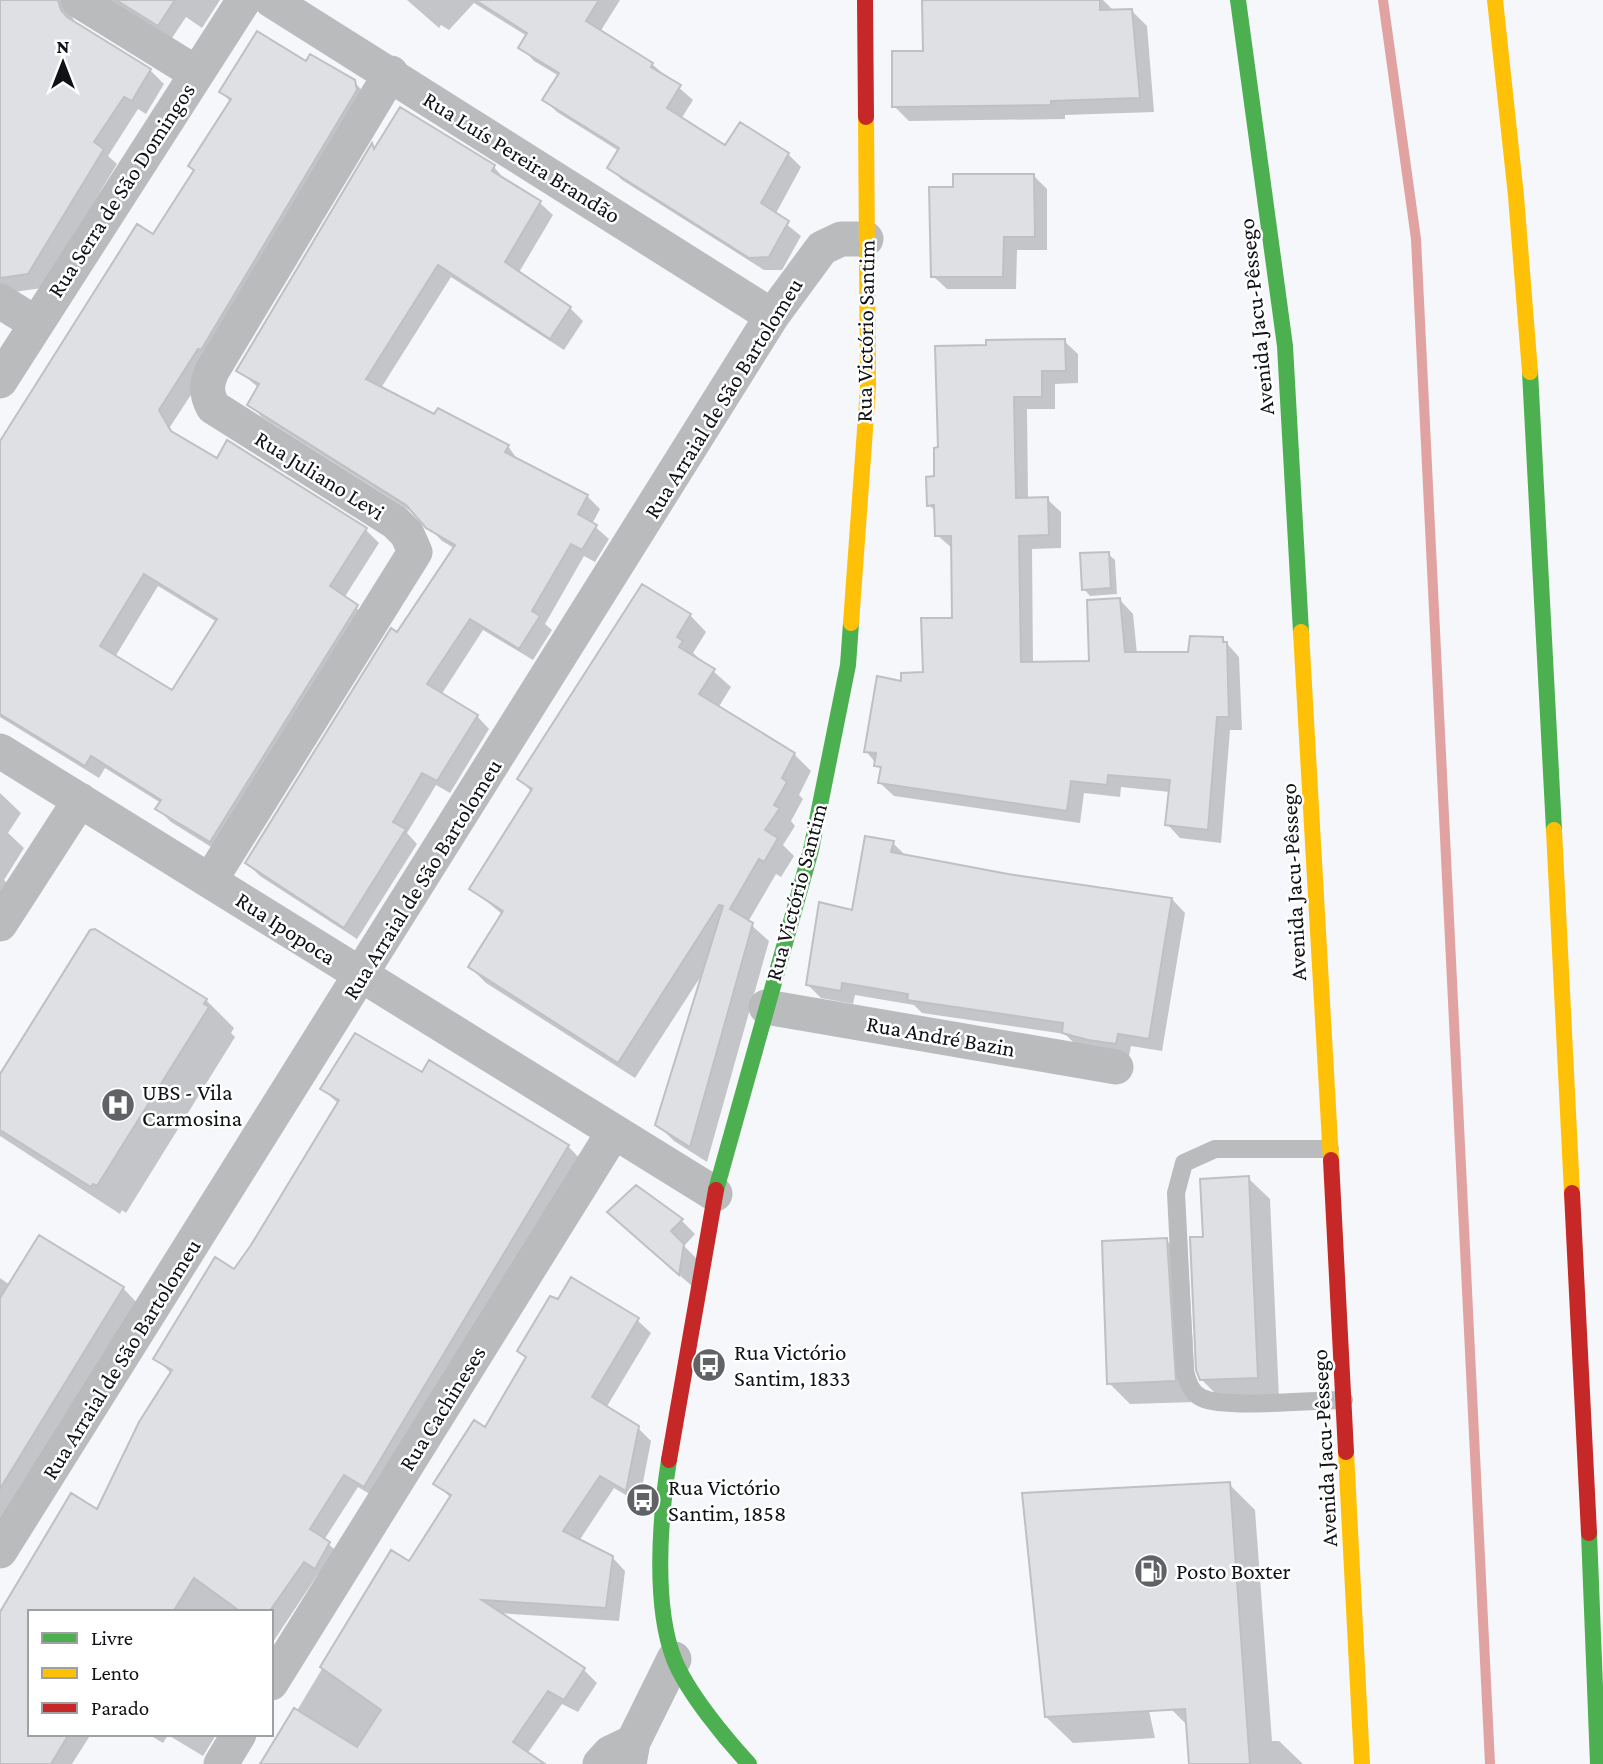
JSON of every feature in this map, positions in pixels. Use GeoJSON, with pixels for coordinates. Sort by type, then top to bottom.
{"type":"FeatureCollection","features":[{"type":"Feature","properties":{"kind":"main road","name":"Rua Victório Santim"},"geometry":{"type":"LineString","coordinates":[[674,1659],[661,1594],[663,1498],[715,1194],[811,850],[848,665],[868,388],[865,0]]}},
{"type":"Feature","properties":{"kind":"main road","name":"Avenida Jacu-Pêssego"},"geometry":{"type":"LineString","coordinates":[[1238,0],[1257,122],[1285,346],[1362,1764]]}},
{"type":"Feature","properties":{"kind":"main road"},"geometry":{"type":"LineString","coordinates":[[1495,0],[1509,104],[1537,500],[1590,1532],[1598,1764]]}},
{"type":"Feature","properties":{"kind":"main road"},"geometry":{"type":"LineString","coordinates":[[674,1659],[718,1730],[749,1764]]}},
{"type":"Feature","properties":{"kind":"street"},"geometry":{"type":"LineString","coordinates":[[78,0],[196,73]]}},
{"type":"Feature","properties":{"kind":"street","name":"Rua Serra de São Domingos"},"geometry":{"type":"LineString","coordinates":[[0,381],[244,0]]}},
{"type":"Feature","properties":{"kind":"street","name":"Rua Luís Pereira Brandão"},"geometry":{"type":"LineString","coordinates":[[271,0],[391,73],[772,316]]}},
{"type":"Feature","properties":{"kind":"street","name":"Rua Juliano Levi"},"geometry":{"type":"LineString","coordinates":[[211,879],[415,552],[407,534],[395,522],[213,407],[207,395],[207,383],[212,371],[391,73]]}},
{"type":"Feature","properties":{"kind":"street","name":"Rua Arraial de São Bartolomeu"},"geometry":{"type":"LineString","coordinates":[[0,1551],[772,316],[822,248],[841,239],[866,239]]}},
{"type":"Feature","properties":{"kind":"street"},"geometry":{"type":"LineString","coordinates":[[0,301],[35,323]]}},
{"type":"Feature","properties":{"kind":"street","name":"Rua Ipopoca"},"geometry":{"type":"LineString","coordinates":[[0,751],[211,879],[612,1133],[715,1194]]}},
{"type":"Feature","properties":{"kind":"street"},"geometry":{"type":"LineString","coordinates":[[0,924],[80,800]]}},
{"type":"Feature","properties":{"kind":"street","name":"Rua André Bazin"},"geometry":{"type":"LineString","coordinates":[[766,1007],[1116,1067]]}},
{"type":"Feature","properties":{"kind":"street","name":"Rua Cachineses"},"geometry":{"type":"LineString","coordinates":[[273,1680],[612,1133]]}},
{"type":"Feature","properties":{"kind":"street"},"geometry":{"type":"LineString","coordinates":[[600,1764],[610,1754],[631,1753],[674,1659]]}},
{"type":"Feature","properties":{"kind":"street"},"geometry":{"type":"LineString","coordinates":[[221,1764],[238,1736]]}},
{"type":"Feature","properties":{"kind":"lane"},"geometry":{"type":"LineString","coordinates":[[1330,1149],[1215,1149],[1184,1163],[1176,1194],[1185,1371],[1190,1388],[1202,1398],[1231,1402],[1344,1400]]}},
{"type":"Feature","properties":{"kind":"building"},"geometry":{"type":"Polygon","coordinates":[[[0,0],[58,0],[67,17],[151,69],[132,101],[124,97],[94,142],[104,149],[28,274],[0,278],[0,0]]]}},
{"type":"Feature","properties":{"kind":"building"},"geometry":{"type":"Polygon","coordinates":[[[116,0],[175,0],[158,26],[116,0]]]}},
{"type":"Feature","properties":{"kind":"building"},"geometry":{"type":"Polygon","coordinates":[[[475,0],[599,0],[586,21],[653,63],[651,67],[681,85],[667,108],[725,145],[740,122],[789,153],[761,203],[789,221],[769,257],[749,258],[607,168],[619,148],[542,100],[559,73],[518,48],[527,33],[475,0]]]}},
{"type":"Feature","properties":{"kind":"building"},"geometry":{"type":"Polygon","coordinates":[[[922,0],[1100,0],[1100,10],[1132,9],[1140,98],[1051,101],[1051,105],[892,107],[892,51],[923,51],[922,0]]]}},
{"type":"Feature","properties":{"kind":"building"},"geometry":{"type":"Polygon","coordinates":[[[257,31],[306,61],[310,54],[355,80],[357,90],[201,350],[198,349],[159,410],[171,431],[217,458],[227,440],[367,528],[330,586],[358,605],[210,842],[155,809],[161,800],[91,756],[85,766],[0,714],[0,441],[137,224],[153,234],[194,170],[188,166],[231,99],[219,92],[257,31]],[[144,574],[100,646],[172,690],[217,619],[144,574]]]}},
{"type":"Feature","properties":{"kind":"building"},"geometry":{"type":"Polygon","coordinates":[[[400,107],[495,165],[492,171],[541,201],[505,262],[571,307],[550,339],[438,265],[366,379],[434,414],[438,408],[509,445],[505,452],[588,495],[578,514],[597,525],[582,550],[571,544],[532,611],[540,616],[519,649],[470,619],[427,684],[478,715],[437,781],[422,773],[393,822],[406,829],[344,928],[245,863],[391,628],[397,632],[455,545],[426,528],[406,505],[247,405],[259,384],[236,371],[372,143],[374,149],[400,107]]]}},
{"type":"Feature","properties":{"kind":"building"},"geometry":{"type":"Polygon","coordinates":[[[953,174],[1034,174],[1035,237],[1004,237],[1003,277],[931,277],[929,187],[953,187],[953,174]]]}},
{"type":"Feature","properties":{"kind":"building"},"geometry":{"type":"Polygon","coordinates":[[[1065,339],[1066,371],[1042,371],[1042,397],[1014,397],[1016,498],[1048,497],[1049,535],[1019,536],[1021,662],[1089,661],[1087,600],[1120,598],[1125,652],[1188,652],[1190,636],[1223,637],[1223,642],[1227,642],[1229,717],[1217,717],[1208,830],[1165,825],[1170,780],[1108,775],[1107,785],[1071,781],[1067,811],[878,783],[881,767],[874,766],[876,753],[864,752],[877,676],[901,681],[901,673],[923,672],[921,618],[952,618],[951,536],[935,536],[934,505],[927,506],[926,477],[934,476],[934,448],[938,447],[935,346],[986,345],[986,340],[1065,339]]]}},
{"type":"Feature","properties":{"kind":"building"},"geometry":{"type":"Polygon","coordinates":[[[1109,552],[1111,588],[1082,590],[1080,553],[1109,552]]]}},
{"type":"Feature","properties":{"kind":"building"},"geometry":{"type":"Polygon","coordinates":[[[642,584],[691,614],[677,637],[683,641],[679,647],[715,669],[699,694],[795,753],[782,778],[787,782],[774,805],[780,808],[765,830],[778,838],[764,862],[759,859],[730,909],[753,923],[690,1147],[655,1125],[723,906],[719,905],[618,1063],[468,967],[503,911],[469,889],[532,789],[517,779],[642,584]]]}},
{"type":"Feature","properties":{"kind":"building"},"geometry":{"type":"Polygon","coordinates":[[[865,836],[894,841],[891,852],[1008,874],[1172,898],[1149,1039],[1118,1034],[1116,1044],[1088,1040],[1062,1033],[1063,1023],[907,1000],[908,994],[842,983],[841,991],[806,985],[819,902],[852,910],[865,836]]]}},
{"type":"Feature","properties":{"kind":"building"},"geometry":{"type":"Polygon","coordinates":[[[95,929],[207,999],[204,1004],[209,1007],[97,1186],[93,1184],[91,1187],[0,1130],[0,1074],[90,930],[95,929]]]}},
{"type":"Feature","properties":{"kind":"building"},"geometry":{"type":"Polygon","coordinates":[[[355,1033],[422,1072],[429,1060],[569,1145],[364,1487],[344,1475],[310,1529],[330,1542],[315,1569],[304,1562],[270,1610],[238,1610],[194,1578],[174,1610],[28,1610],[28,1736],[68,1736],[51,1764],[0,1764],[0,1612],[71,1493],[97,1509],[139,1422],[172,1370],[153,1359],[215,1257],[234,1269],[339,1100],[320,1089],[355,1033]]]}},
{"type":"Feature","properties":{"kind":"building"},"geometry":{"type":"Polygon","coordinates":[[[1249,1176],[1258,1378],[1200,1380],[1196,1370],[1190,1237],[1203,1237],[1200,1179],[1249,1176]]]}},
{"type":"Feature","properties":{"kind":"building"},"geometry":{"type":"Polygon","coordinates":[[[636,1185],[683,1219],[671,1231],[684,1244],[679,1275],[607,1212],[636,1185]]]}},
{"type":"Feature","properties":{"kind":"building"},"geometry":{"type":"Polygon","coordinates":[[[39,1235],[124,1287],[0,1489],[0,1298],[39,1235]]]}},
{"type":"Feature","properties":{"kind":"building"},"geometry":{"type":"Polygon","coordinates":[[[1167,1238],[1176,1381],[1107,1384],[1102,1241],[1167,1238]]]}},
{"type":"Feature","properties":{"kind":"building"},"geometry":{"type":"Polygon","coordinates":[[[571,1277],[639,1318],[592,1397],[639,1426],[626,1491],[600,1476],[563,1531],[613,1556],[606,1608],[482,1600],[585,1668],[564,1700],[548,1691],[513,1742],[545,1764],[260,1764],[294,1708],[357,1747],[381,1710],[320,1667],[391,1550],[409,1561],[451,1495],[433,1484],[474,1420],[485,1427],[526,1357],[517,1351],[550,1296],[558,1299],[571,1277]]]}},
{"type":"Feature","properties":{"kind":"building"},"geometry":{"type":"Polygon","coordinates":[[[1230,1482],[1250,1764],[1189,1764],[1185,1709],[1045,1717],[1022,1493],[1230,1482]]]}},
{"type":"Feature","properties":{"kind":"waterway"},"geometry":{"type":"LineString","coordinates":[[1383,0],[1416,239],[1490,1764]]}},
{"type":"Feature","properties":{"kind":"traffic: fast"},"geometry":{"type":"LineString","coordinates":[[1238,0],[1285,346],[1301,632]]}},
{"type":"Feature","properties":{"kind":"traffic: fast"},"geometry":{"type":"LineString","coordinates":[[1530,372],[1554,830]]}},
{"type":"Feature","properties":{"kind":"traffic: fast"},"geometry":{"type":"LineString","coordinates":[[716,1190],[811,850],[848,665],[851,623]]}},
{"type":"Feature","properties":{"kind":"traffic: fast"},"geometry":{"type":"LineString","coordinates":[[669,1460],[660,1561],[667,1637],[680,1672],[697,1700],[749,1764]]}},
{"type":"Feature","properties":{"kind":"traffic: fast"},"geometry":{"type":"LineString","coordinates":[[1589,1533],[1598,1764]]}},
{"type":"Feature","properties":{"kind":"traffic: slow"},"geometry":{"type":"LineString","coordinates":[[1495,0],[1516,196],[1530,372]]}},
{"type":"Feature","properties":{"kind":"traffic: slow"},"geometry":{"type":"LineString","coordinates":[[851,623],[868,388],[866,117]]}},
{"type":"Feature","properties":{"kind":"traffic: slow"},"geometry":{"type":"LineString","coordinates":[[1301,632],[1331,1160]]}},
{"type":"Feature","properties":{"kind":"traffic: slow"},"geometry":{"type":"LineString","coordinates":[[1554,830],[1572,1193]]}},
{"type":"Feature","properties":{"kind":"traffic: slow"},"geometry":{"type":"LineString","coordinates":[[1346,1452],[1362,1764]]}},
{"type":"Feature","properties":{"kind":"traffic: jam"},"geometry":{"type":"LineString","coordinates":[[865,0],[866,117]]}},
{"type":"Feature","properties":{"kind":"traffic: jam"},"geometry":{"type":"LineString","coordinates":[[1331,1160],[1346,1452]]}},
{"type":"Feature","properties":{"kind":"traffic: jam"},"geometry":{"type":"LineString","coordinates":[[669,1460],[716,1190]]}},
{"type":"Feature","properties":{"kind":"traffic: jam"},"geometry":{"type":"LineString","coordinates":[[1572,1193],[1589,1533]]}},
{"type":"Feature","properties":{"kind":"place","name":"UBS - Vila Carmosina"},"geometry":{"type":"Point","coordinates":[118,1105]}},
{"type":"Feature","properties":{"kind":"place","name":"Rua Victório Santim, 1833"},"geometry":{"type":"Point","coordinates":[709,1365]}},
{"type":"Feature","properties":{"kind":"place","name":"Rua Victório Santim, 1858"},"geometry":{"type":"Point","coordinates":[643,1500]}},
{"type":"Feature","properties":{"kind":"place","name":"Posto Boxter"},"geometry":{"type":"Point","coordinates":[1151,1571]}}]}
